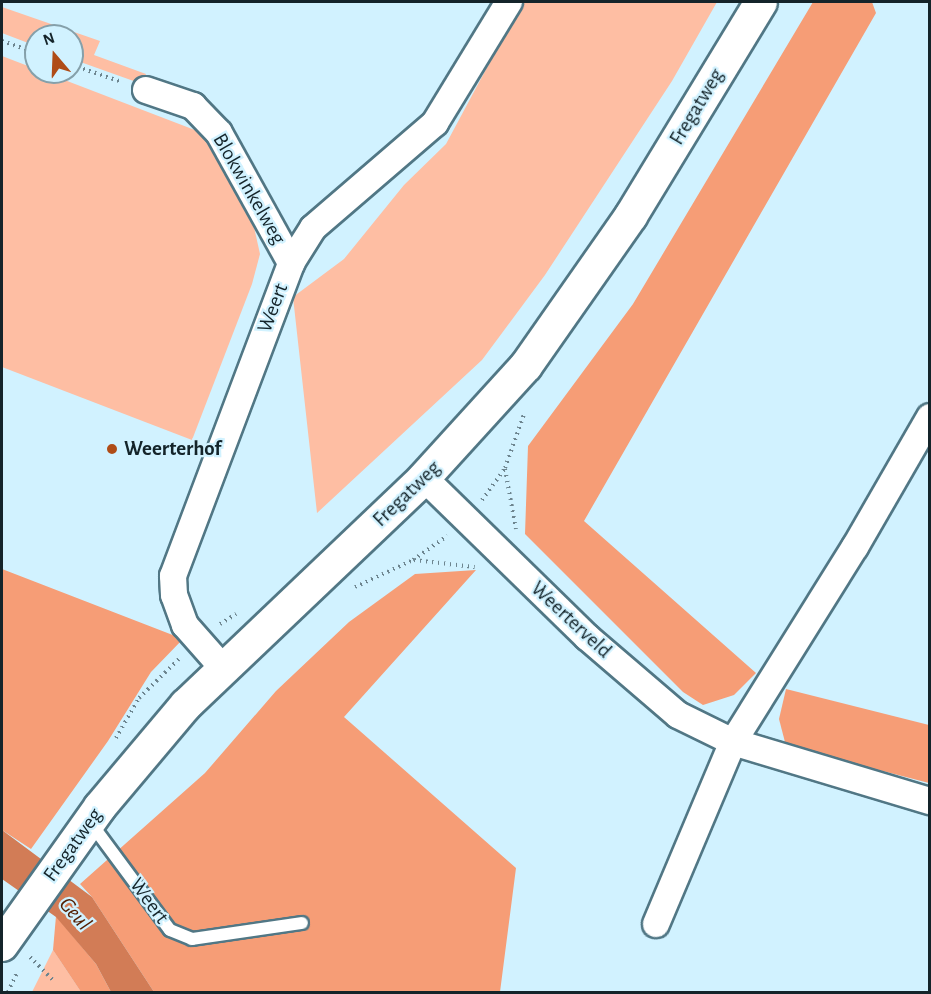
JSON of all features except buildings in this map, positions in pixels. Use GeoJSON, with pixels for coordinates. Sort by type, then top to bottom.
{"type":"FeatureCollection","features":[{"type":"Feature","properties":{"kind":"street","name":"Weert"},"geometry":{"type":"LineString","coordinates":[[222,667],[185,625],[174,595],[173,576],[291,263],[313,228],[435,123],[509,2]]}},
{"type":"Feature","properties":{"kind":"street","name":"Fregatweg"},"geometry":{"type":"LineString","coordinates":[[14,942],[64,856],[151,744],[222,667],[424,478],[488,411],[562,318],[631,216],[761,2]]}},
{"type":"Feature","properties":{"kind":"street","name":"Blokwinkelweg"},"geometry":{"type":"LineString","coordinates":[[146,90],[193,106],[219,133],[291,263]]}},
{"type":"Feature","properties":{"kind":"street"},"geometry":{"type":"LineString","coordinates":[[656,924],[733,742],[855,547],[930,417]]}},
{"type":"Feature","properties":{"kind":"street","name":"Weerterveld"},"geometry":{"type":"LineString","coordinates":[[424,478],[587,637],[678,715],[733,742],[930,801]]}},
{"type":"Feature","properties":{"kind":"lane","name":"Weert"},"geometry":{"type":"LineString","coordinates":[[90,821],[170,930],[192,939],[302,923]]}},
{"type":"Feature","properties":{"kind":"path"},"geometry":{"type":"LineString","coordinates":[[2,41],[24,49]]}},
{"type":"Feature","properties":{"kind":"path"},"geometry":{"type":"LineString","coordinates":[[84,69],[146,90]]}},
{"type":"Feature","properties":{"kind":"path"},"geometry":{"type":"LineString","coordinates":[[512,446],[504,468],[517,534]]}},
{"type":"Feature","properties":{"kind":"path"},"geometry":{"type":"LineString","coordinates":[[365,582],[413,560],[481,568]]}},
{"type":"Feature","properties":{"kind":"path"},"geometry":{"type":"LineString","coordinates":[[14,942],[53,980]]}},
{"type":"Feature","properties":{"kind":"shaded area"},"geometry":{"type":"Polygon","coordinates":[[[522,2],[717,2],[672,81],[545,275],[482,360],[317,513],[293,297],[344,259],[404,185],[446,144],[522,2]]]}},
{"type":"Feature","properties":{"kind":"shaded area"},"geometry":{"type":"Polygon","coordinates":[[[813,2],[872,2],[876,13],[584,521],[756,673],[734,695],[703,705],[683,692],[525,534],[528,446],[633,304],[813,2]]]}},
{"type":"Feature","properties":{"kind":"shaded area"},"geometry":{"type":"Polygon","coordinates":[[[2,7],[51,24],[24,24],[24,41],[2,33],[2,7]]]}},
{"type":"Feature","properties":{"kind":"shaded area"},"geometry":{"type":"Polygon","coordinates":[[[84,35],[100,41],[94,55],[146,74],[142,84],[84,63],[84,35]]]}},
{"type":"Feature","properties":{"kind":"shaded area"},"geometry":{"type":"Polygon","coordinates":[[[2,56],[24,64],[24,84],[75,84],[200,132],[230,172],[250,209],[260,254],[252,284],[192,440],[2,367],[2,56]]]}},
{"type":"Feature","properties":{"kind":"shaded area"},"geometry":{"type":"Polygon","coordinates":[[[2,569],[183,639],[151,672],[108,741],[31,849],[2,830],[2,569]]]}},
{"type":"Feature","properties":{"kind":"shaded area"},"geometry":{"type":"Polygon","coordinates":[[[476,570],[344,717],[516,868],[500,992],[154,992],[92,897],[80,884],[205,773],[276,691],[349,622],[415,574],[476,570]]]}},
{"type":"Feature","properties":{"kind":"shaded area"},"geometry":{"type":"Polygon","coordinates":[[[786,689],[929,725],[929,783],[786,746],[779,719],[786,689]]]}},
{"type":"Feature","properties":{"kind":"shaded area"},"geometry":{"type":"Polygon","coordinates":[[[56,916],[96,964],[111,992],[81,992],[53,950],[56,916]]]}},
{"type":"Feature","properties":{"kind":"shaded area"},"geometry":{"type":"Polygon","coordinates":[[[53,950],[81,992],[32,992],[53,950]]]}},
{"type":"Feature","properties":{"kind":"water","name":"Geul"},"geometry":{"type":"Polygon","coordinates":[[[2,830],[92,897],[154,992],[111,992],[96,964],[56,917],[2,879],[2,830]]]}},
{"type":"Feature","properties":{"kind":"place","name":"Weerterhof"},"geometry":{"type":"Point","coordinates":[112,449]}}]}
